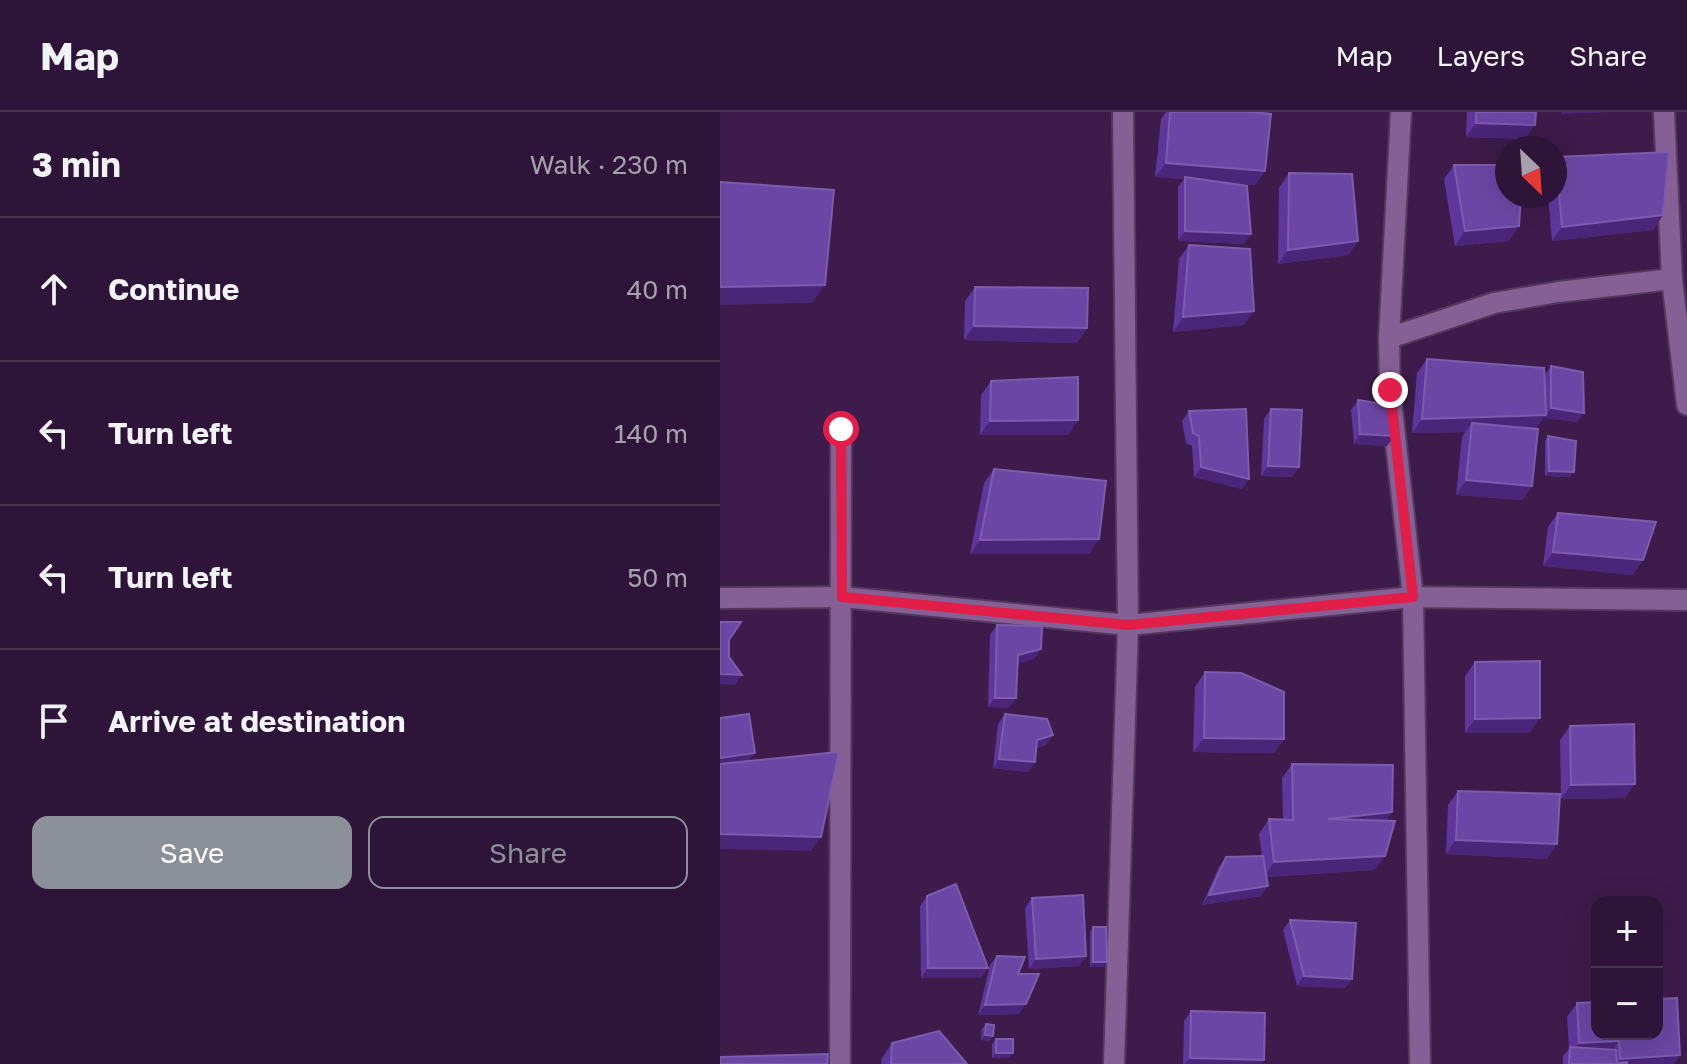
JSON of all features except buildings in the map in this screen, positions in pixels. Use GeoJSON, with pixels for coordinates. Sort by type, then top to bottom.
{"type":"FeatureCollection","features":[{"type":"Feature","properties":{"kind":"street"},"geometry":{"type":"LineString","coordinates":[[1114,1064],[1128,625],[1123,112]]}},
{"type":"Feature","properties":{"kind":"street"},"geometry":{"type":"LineString","coordinates":[[1401,112],[1389,338],[1390,390],[1413,597],[1420,1064]]}},
{"type":"Feature","properties":{"kind":"street"},"geometry":{"type":"LineString","coordinates":[[1664,112],[1672,279],[1687,405]]}},
{"type":"Feature","properties":{"kind":"street"},"geometry":{"type":"LineString","coordinates":[[1389,338],[1494,303],[1672,279]]}},
{"type":"Feature","properties":{"kind":"street"},"geometry":{"type":"LineString","coordinates":[[840,1064],[841,429]]}},
{"type":"Feature","properties":{"kind":"street"},"geometry":{"type":"LineString","coordinates":[[720,598],[842,597],[1128,625],[1413,597],[1687,600]]}},
{"type":"Feature","properties":{"kind":"route"},"geometry":{"type":"LineString","coordinates":[[841,429],[842,597],[1128,625],[1413,597],[1390,390]]}}]}
